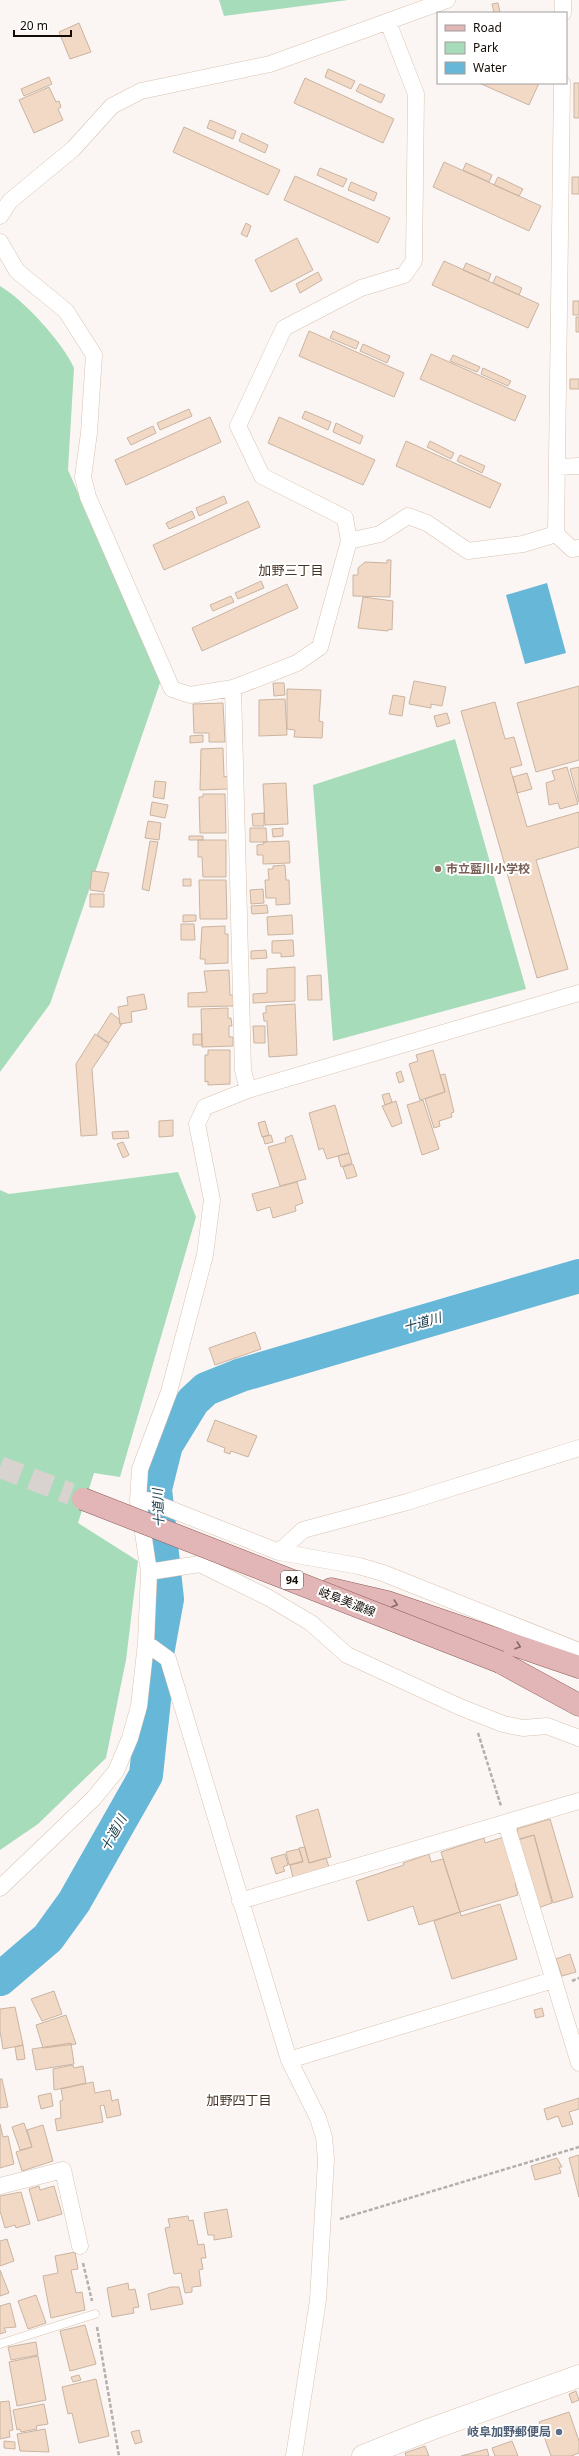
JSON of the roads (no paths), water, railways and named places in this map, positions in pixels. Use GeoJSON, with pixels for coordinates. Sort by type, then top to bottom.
{"type":"FeatureCollection","features":[{"type":"Feature","properties":{"kind":"main road","name":"岐阜美濃線"},"geometry":{"type":"LineString","coordinates":[[77,1496],[579,1693]]}},
{"type":"Feature","properties":{"kind":"main road","name":"94"},"geometry":{"type":"LineString","coordinates":[[289,1579],[387,1602],[579,1667]]}},
{"type":"Feature","properties":{"kind":"main road","name":"94"},"geometry":{"type":"LineString","coordinates":[[500,1662],[579,1706]]}},
{"type":"Feature","properties":{"kind":"street"},"geometry":{"type":"LineString","coordinates":[[0,216],[10,200],[73,149],[112,106],[141,91],[270,64],[447,0]]}},
{"type":"Feature","properties":{"kind":"street"},"geometry":{"type":"LineString","coordinates":[[563,0],[563,12]]}},
{"type":"Feature","properties":{"kind":"street"},"geometry":{"type":"LineString","coordinates":[[0,242],[17,271],[66,311],[94,355],[89,433],[83,477],[88,497],[172,689],[190,695],[233,688],[297,663],[320,647],[349,541],[345,518],[262,476],[238,426],[284,328],[362,288],[404,275],[414,261],[416,94],[388,22]]}},
{"type":"Feature","properties":{"kind":"street"},"geometry":{"type":"LineString","coordinates":[[562,84],[556,534],[572,550],[579,548]]}},
{"type":"Feature","properties":{"kind":"street"},"geometry":{"type":"LineString","coordinates":[[558,467],[579,466]]}},
{"type":"Feature","properties":{"kind":"street"},"geometry":{"type":"LineString","coordinates":[[349,541],[380,534],[408,516],[426,523],[468,551],[523,544],[556,534]]}},
{"type":"Feature","properties":{"kind":"street"},"geometry":{"type":"LineString","coordinates":[[233,688],[243,1070],[248,1090]]}},
{"type":"Feature","properties":{"kind":"street"},"geometry":{"type":"LineString","coordinates":[[0,1888],[94,1798],[116,1771],[130,1738],[139,1706],[153,1648],[158,1571],[138,1500],[140,1469],[169,1392],[206,1255],[212,1200],[197,1124],[205,1107],[248,1090],[579,993]]}},
{"type":"Feature","properties":{"kind":"street"},"geometry":{"type":"LineString","coordinates":[[279,1552],[303,1530],[407,1502],[579,1448]]}},
{"type":"Feature","properties":{"kind":"street"},"geometry":{"type":"LineString","coordinates":[[138,1500],[147,1500],[279,1552],[359,1566],[383,1573],[579,1651]]}},
{"type":"Feature","properties":{"kind":"street"},"geometry":{"type":"LineString","coordinates":[[158,1571],[202,1565],[264,1545]]}},
{"type":"Feature","properties":{"kind":"street"},"geometry":{"type":"LineString","coordinates":[[202,1565],[268,1598],[311,1623],[347,1655],[474,1713],[504,1724],[523,1728],[547,1726],[579,1738]]}},
{"type":"Feature","properties":{"kind":"street"},"geometry":{"type":"LineString","coordinates":[[153,1648],[168,1660],[289,2060],[318,2118],[324,2137],[326,2160],[318,2300],[294,2456]]}},
{"type":"Feature","properties":{"kind":"street"},"geometry":{"type":"LineString","coordinates":[[240,1901],[579,1801]]}},
{"type":"Feature","properties":{"kind":"street"},"geometry":{"type":"LineString","coordinates":[[506,1823],[579,2063]]}},
{"type":"Feature","properties":{"kind":"street"},"geometry":{"type":"LineString","coordinates":[[289,2060],[553,1980]]}},
{"type":"Feature","properties":{"kind":"street"},"geometry":{"type":"LineString","coordinates":[[0,2186],[63,2170],[80,2246]]}},
{"type":"Feature","properties":{"kind":"street"},"geometry":{"type":"LineString","coordinates":[[363,2456],[431,2429],[579,2376]]}},
{"type":"Feature","properties":{"kind":"lane"},"geometry":{"type":"LineString","coordinates":[[0,2344],[95,2314]]}},
{"type":"Feature","properties":{"kind":"water"},"geometry":{"type":"Polygon","coordinates":[[[547,583],[566,653],[525,664],[506,595],[547,583]]]}},
{"type":"Feature","properties":{"kind":"waterway","name":"十道川"},"geometry":{"type":"LineString","coordinates":[[0,1979],[48,1938],[74,1902],[146,1775],[157,1672],[155,1665],[167,1599],[155,1489],[166,1445],[193,1401],[206,1389],[241,1375],[579,1276]]}},
{"type":"Feature","properties":{"kind":"tunnel"},"geometry":{"type":"LineString","coordinates":[[0,1467],[71,1494]]}},
{"type":"Feature","properties":{"kind":"place","name":"市立藍川小学校"},"geometry":{"type":"Point","coordinates":[438,869]}},
{"type":"Feature","properties":{"kind":"place","name":"岐阜加野郵便局"},"geometry":{"type":"Point","coordinates":[559,2432]}},
{"type":"Feature","properties":{"kind":"district","name":"加野三丁目"},"geometry":{"type":"Point","coordinates":[291,570]}},
{"type":"Feature","properties":{"kind":"district","name":"加野四丁目"},"geometry":{"type":"Point","coordinates":[239,2100]}}]}
